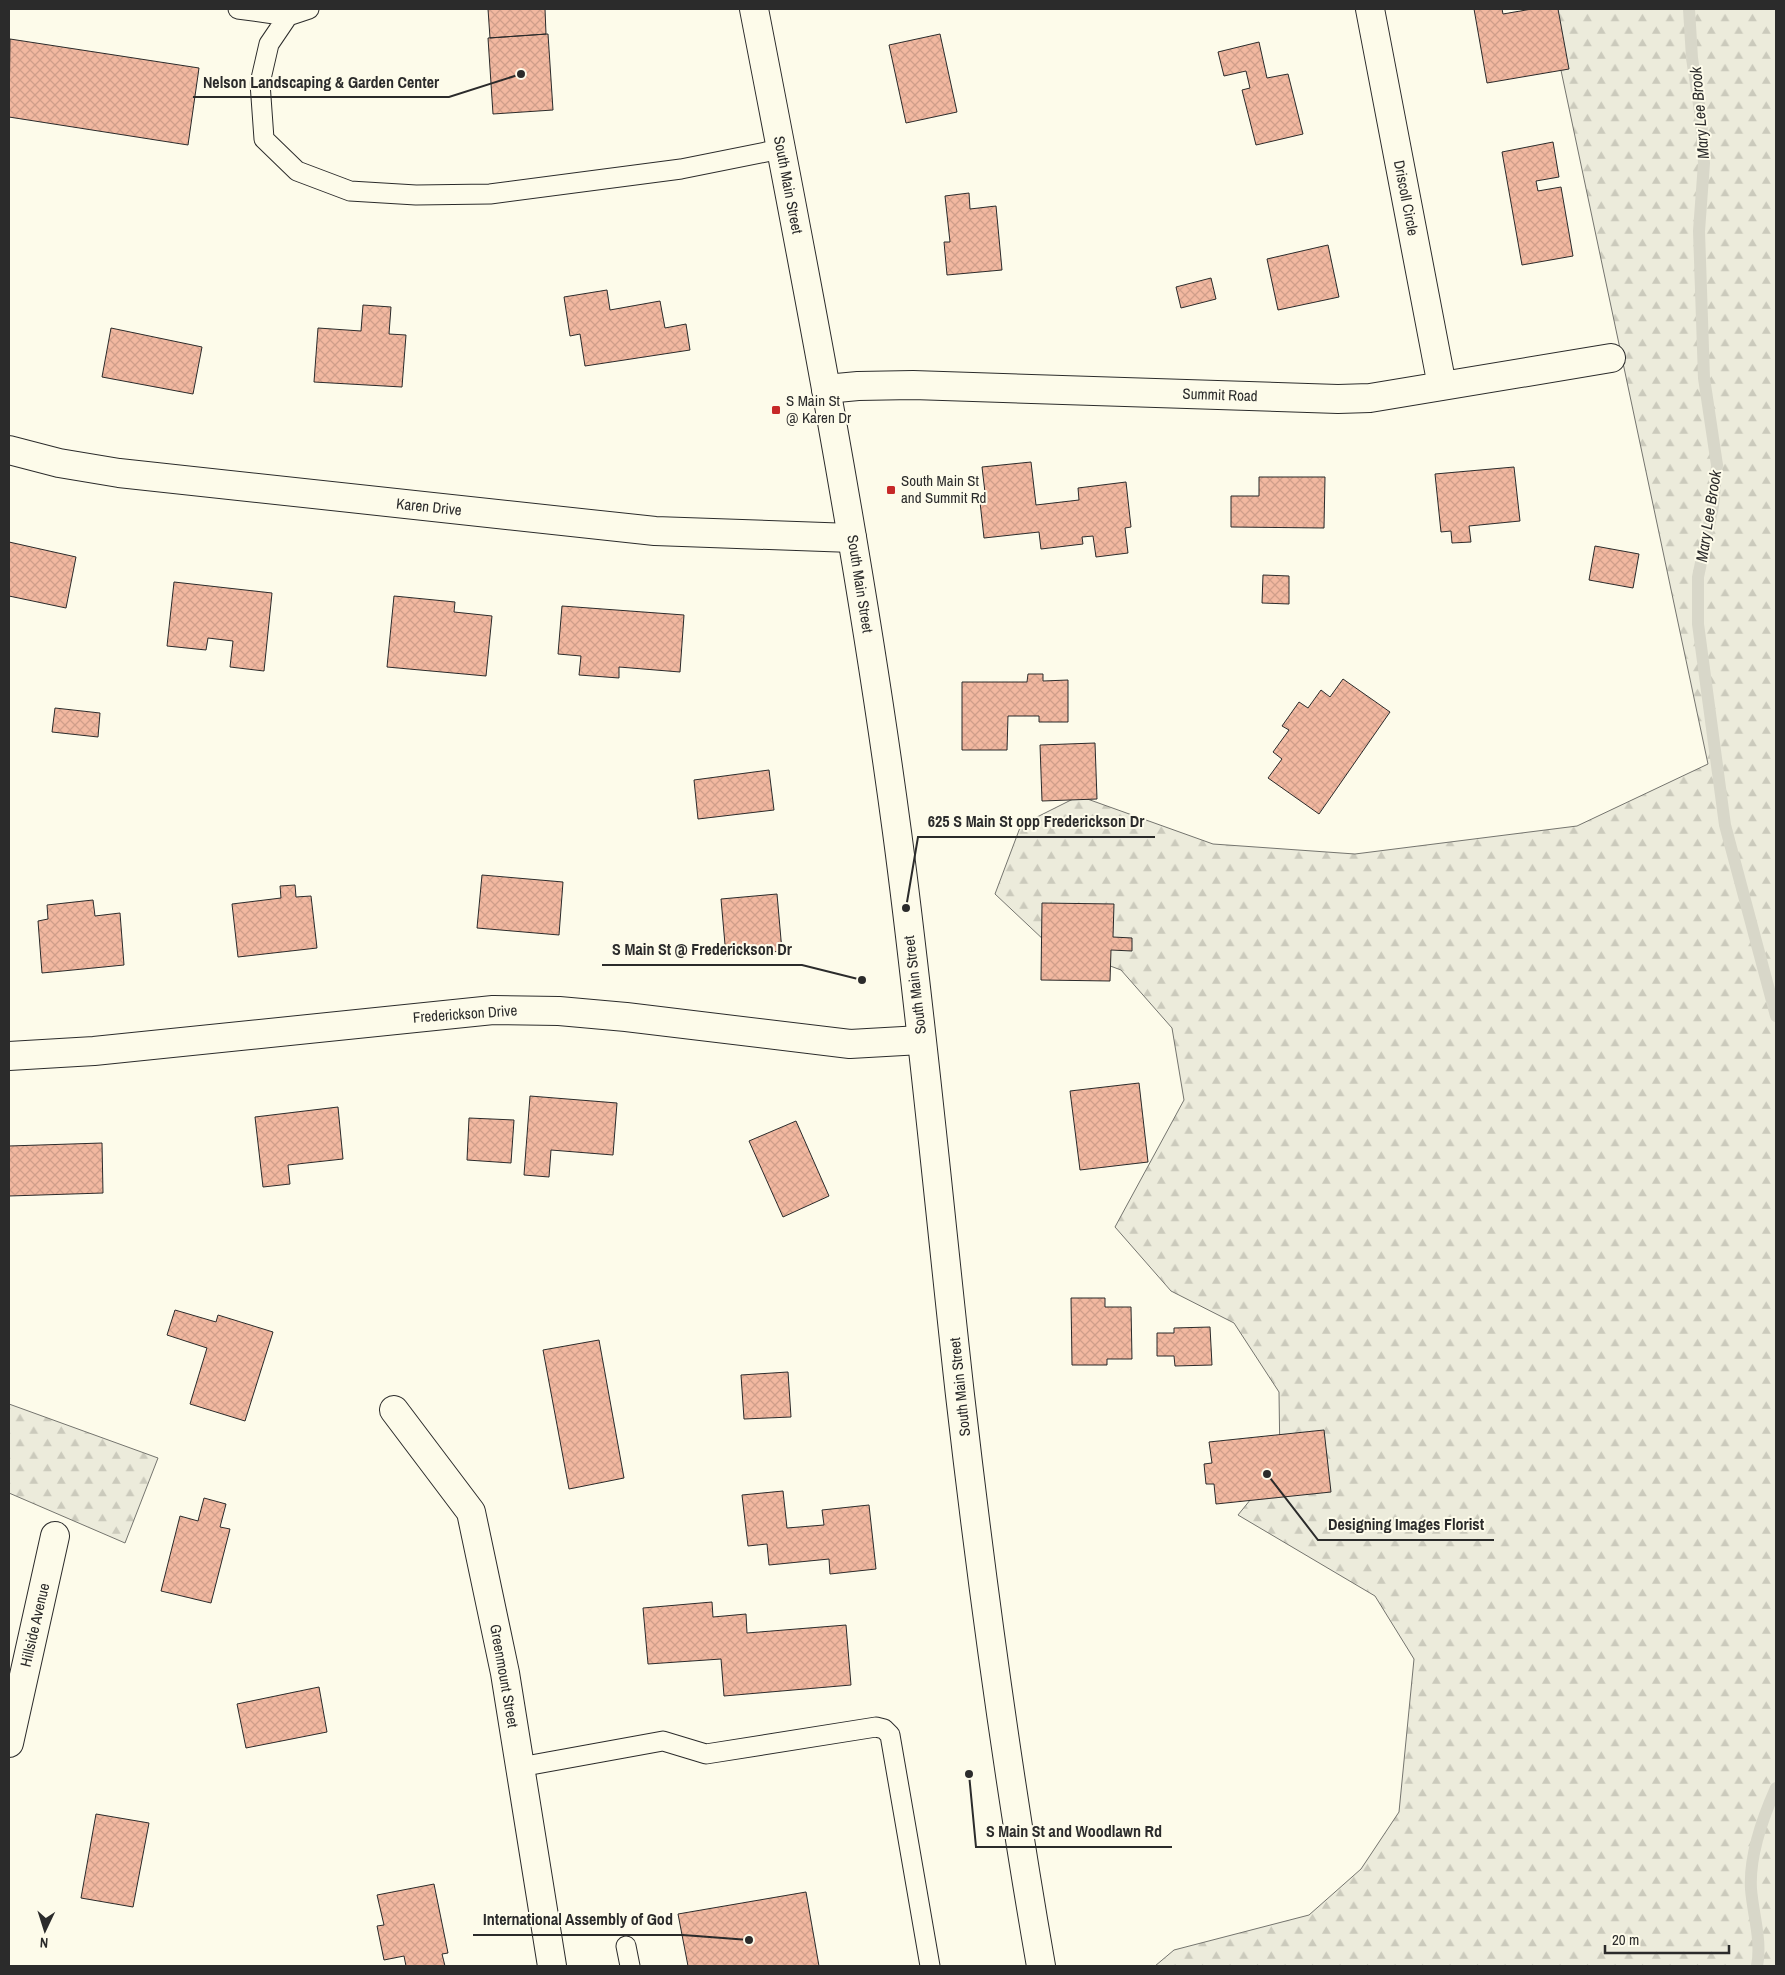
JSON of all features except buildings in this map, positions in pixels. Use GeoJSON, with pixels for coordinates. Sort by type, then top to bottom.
{"type":"FeatureCollection","features":[{"type":"Feature","properties":{"kind":"street","name":"South Main Street"},"geometry":{"type":"LineString","coordinates":[[754,9],[826,389],[852,538],[897,834],[982,1576],[1021,1848],[1041,1966]]}},
{"type":"Feature","properties":{"kind":"street","name":"Driscoll Circle"},"geometry":{"type":"LineString","coordinates":[[1370,9],[1442,386]]}},
{"type":"Feature","properties":{"kind":"street","name":"Summit Road"},"geometry":{"type":"LineString","coordinates":[[826,389],[858,386],[913,385],[1338,399],[1370,398],[1611,358]]}},
{"type":"Feature","properties":{"kind":"street","name":"Karen Drive"},"geometry":{"type":"LineString","coordinates":[[9,450],[59,463],[119,473],[635,529],[852,538]]}},
{"type":"Feature","properties":{"kind":"street","name":"Frederickson Drive"},"geometry":{"type":"LineString","coordinates":[[9,1056],[94,1051],[493,1010],[559,1011],[626,1017],[850,1044],[921,1040]]}},
{"type":"Feature","properties":{"kind":"street","name":"Greenmount Street"},"geometry":{"type":"LineString","coordinates":[[394,1410],[471,1512],[505,1673],[552,1966]]}},
{"type":"Feature","properties":{"kind":"street","name":"Hillside Avenue"},"geometry":{"type":"LineString","coordinates":[[9,1743],[55,1536]]}},
{"type":"Feature","properties":{"kind":"lane"},"geometry":{"type":"LineString","coordinates":[[238,9],[288,16],[309,9]]}},
{"type":"Feature","properties":{"kind":"lane"},"geometry":{"type":"LineString","coordinates":[[288,16],[269,44],[260,83],[264,139],[297,171],[350,191],[416,195],[490,194],[681,169],[781,149]]}},
{"type":"Feature","properties":{"kind":"lane"},"geometry":{"type":"LineString","coordinates":[[520,1767],[663,1741],[706,1754],[876,1727],[884,1729],[890,1735],[930,1966]]}},
{"type":"Feature","properties":{"kind":"lane"},"geometry":{"type":"LineString","coordinates":[[626,1946],[630,1966]]}},
{"type":"Feature","properties":{"kind":"green space"},"geometry":{"type":"Polygon","coordinates":[[[1548,9],[1776,9],[1776,1966],[1155,1966],[1174,1950],[1309,1915],[1361,1869],[1399,1812],[1414,1659],[1375,1596],[1238,1515],[1280,1463],[1279,1392],[1234,1323],[1171,1291],[1115,1227],[1184,1100],[1172,1028],[1121,970],[1046,942],[995,894],[1021,825],[1079,796],[1213,844],[1355,854],[1577,826],[1708,764],[1548,9]]]}},
{"type":"Feature","properties":{"kind":"green space"},"geometry":{"type":"Polygon","coordinates":[[[9,1404],[158,1458],[125,1543],[9,1493],[9,1404]]]}},
{"type":"Feature","properties":{"kind":"waterway","name":"Mary Lee Brook"},"geometry":{"type":"LineString","coordinates":[[1689,9],[1692,58],[1701,118],[1704,163],[1699,231],[1704,378],[1717,465],[1713,506],[1698,577],[1698,624],[1725,825],[1776,1016]]}},
{"type":"Feature","properties":{"kind":"waterway","name":"Mary Lee Brook"},"geometry":{"type":"LineString","coordinates":[[1757,1966],[1758,1937],[1751,1889],[1752,1863],[1766,1811],[1776,1788]]}},
{"type":"Feature","properties":{"kind":"place","name":"Nelson Landscaping & Garden Center"},"geometry":{"type":"Point","coordinates":[521,74]}},
{"type":"Feature","properties":{"kind":"place","name":"S Main St @ Karen Dr"},"geometry":{"type":"Point","coordinates":[776,410]}},
{"type":"Feature","properties":{"kind":"place","name":"South Main St and Summit Rd"},"geometry":{"type":"Point","coordinates":[891,490]}},
{"type":"Feature","properties":{"kind":"place","name":"625 S Main St opp Frederickson Dr"},"geometry":{"type":"Point","coordinates":[906,908]}},
{"type":"Feature","properties":{"kind":"place","name":"S Main St @ Frederickson Dr"},"geometry":{"type":"Point","coordinates":[862,980]}},
{"type":"Feature","properties":{"kind":"place","name":"Designing Images Florist"},"geometry":{"type":"Point","coordinates":[1267,1474]}},
{"type":"Feature","properties":{"kind":"place","name":"S Main St and Woodlawn Rd"},"geometry":{"type":"Point","coordinates":[969,1774]}},
{"type":"Feature","properties":{"kind":"place","name":"International Assembly of God"},"geometry":{"type":"Point","coordinates":[749,1940]}}]}
